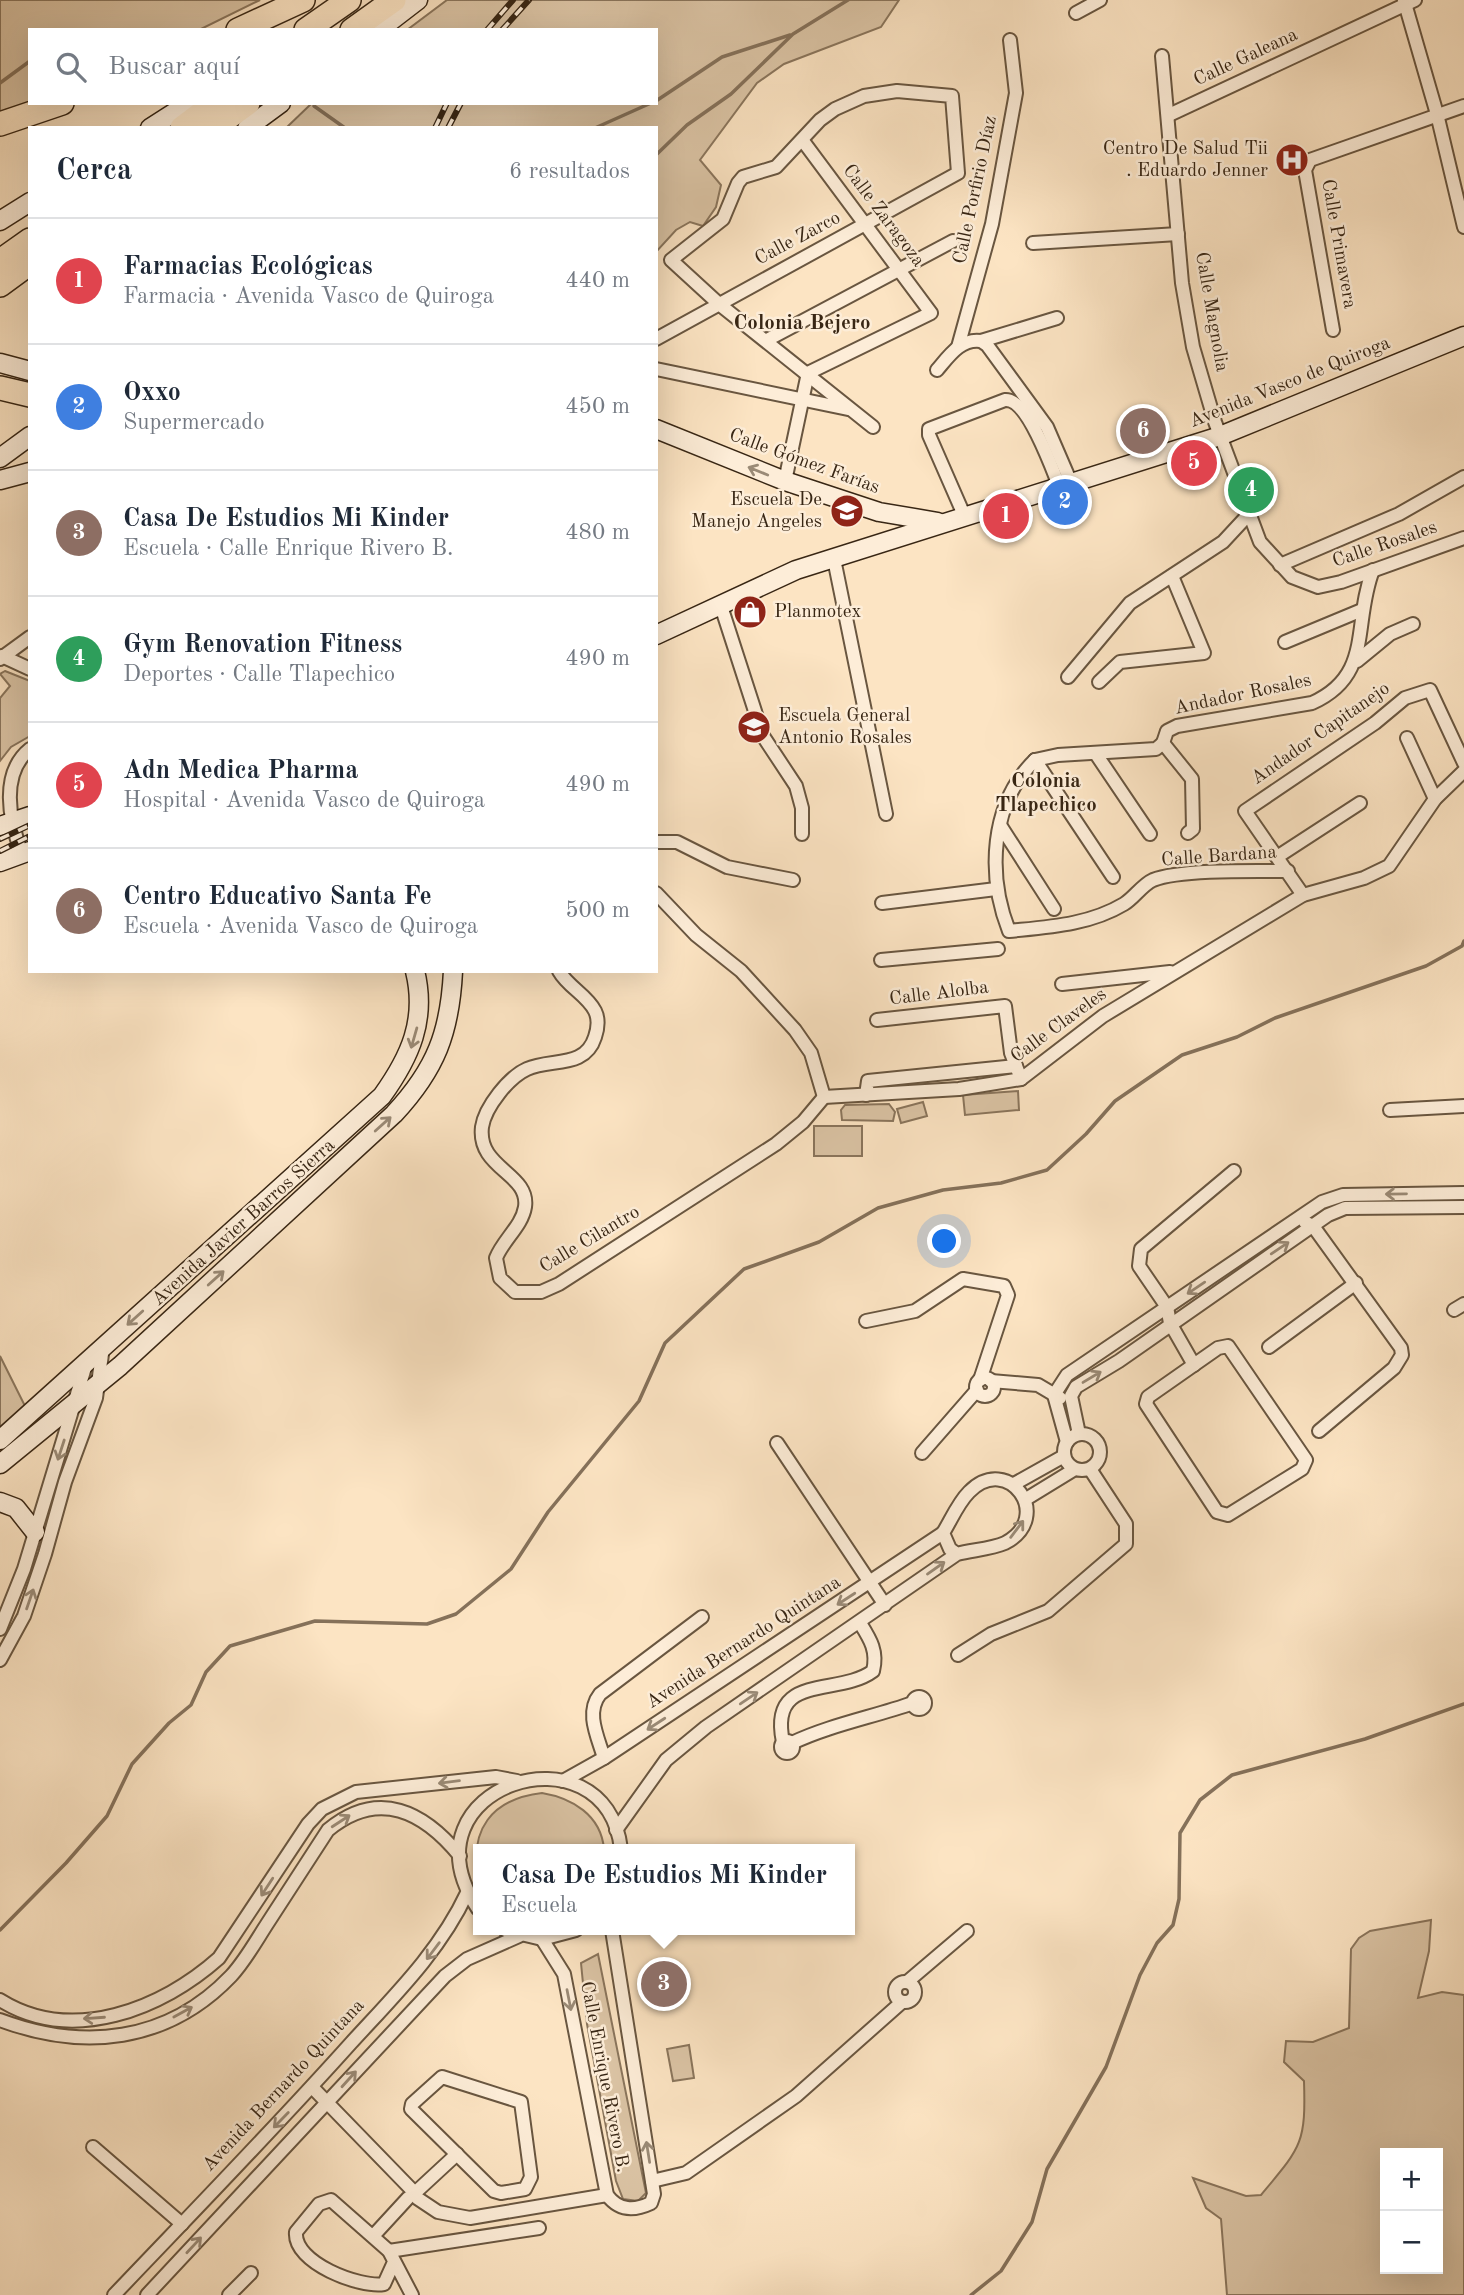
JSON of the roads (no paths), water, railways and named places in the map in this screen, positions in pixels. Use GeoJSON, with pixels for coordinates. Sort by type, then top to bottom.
{"type":"FeatureCollection","features":[{"type":"Feature","properties":{"kind":"highway"},"geometry":{"type":"LineString","coordinates":[[242,28],[303,0]]}},
{"type":"Feature","properties":{"kind":"highway"},"geometry":{"type":"LineString","coordinates":[[309,28],[349,0]]}},
{"type":"Feature","properties":{"kind":"highway"},"geometry":{"type":"LineString","coordinates":[[355,28],[394,0]]}},
{"type":"Feature","properties":{"kind":"highway"},"geometry":{"type":"LineString","coordinates":[[0,124],[56,105]]}},
{"type":"Feature","properties":{"kind":"highway"},"geometry":{"type":"LineString","coordinates":[[185,126],[212,105]]}},
{"type":"Feature","properties":{"kind":"highway"},"geometry":{"type":"LineString","coordinates":[[218,126],[245,105]]}},
{"type":"Feature","properties":{"kind":"highway"},"geometry":{"type":"LineString","coordinates":[[0,261],[28,241]]}},
{"type":"Feature","properties":{"kind":"highway"},"geometry":{"type":"LineString","coordinates":[[0,285],[28,264]]}},
{"type":"Feature","properties":{"kind":"highway"},"geometry":{"type":"LineString","coordinates":[[0,388],[28,395]]}},
{"type":"Feature","properties":{"kind":"street"},"geometry":{"type":"LineString","coordinates":[[382,28],[418,0]]}},
{"type":"Feature","properties":{"kind":"street"},"geometry":{"type":"LineString","coordinates":[[1076,13],[1100,0]]}},
{"type":"Feature","properties":{"kind":"street"},"geometry":{"type":"LineString","coordinates":[[1409,2],[1464,227]]}},
{"type":"Feature","properties":{"kind":"street","name":"Calle Galeana"},"geometry":{"type":"LineString","coordinates":[[1169,115],[1409,2]]}},
{"type":"Feature","properties":{"kind":"street","name":"Calle Porfirio Díaz"},"geometry":{"type":"LineString","coordinates":[[937,370],[958,347],[992,224],[1016,93],[1010,40]]}},
{"type":"Feature","properties":{"kind":"street","name":"Calle Magnolia"},"geometry":{"type":"LineString","coordinates":[[1162,56],[1182,283],[1193,347],[1220,436],[1260,542],[1280,565],[1303,583],[1318,587]]}},
{"type":"Feature","properties":{"kind":"street","name":"Calle Zarco"},"geometry":{"type":"LineString","coordinates":[[658,338],[958,173],[952,96],[897,91],[864,96],[835,109],[820,120],[803,141]]}},
{"type":"Feature","properties":{"kind":"street"},"geometry":{"type":"LineString","coordinates":[[153,126],[186,105]]}},
{"type":"Feature","properties":{"kind":"street"},"geometry":{"type":"LineString","coordinates":[[250,126],[277,106]]}},
{"type":"Feature","properties":{"kind":"street"},"geometry":{"type":"LineString","coordinates":[[262,126],[277,106]]}},
{"type":"Feature","properties":{"kind":"street","name":"Calle Primavera"},"geometry":{"type":"LineString","coordinates":[[1334,330],[1305,170],[1311,160],[1464,106]]}},
{"type":"Feature","properties":{"kind":"street"},"geometry":{"type":"LineString","coordinates":[[803,141],[776,167],[743,177],[723,219],[671,260],[719,304],[873,427]]}},
{"type":"Feature","properties":{"kind":"street","name":"Calle Zaragoza"},"geometry":{"type":"LineString","coordinates":[[803,141],[931,313],[808,373]]}},
{"type":"Feature","properties":{"kind":"street"},"geometry":{"type":"LineString","coordinates":[[0,221],[28,203]]}},
{"type":"Feature","properties":{"kind":"street","name":"Calle Magnolia"},"geometry":{"type":"LineString","coordinates":[[1033,243],[1178,234]]}},
{"type":"Feature","properties":{"kind":"street"},"geometry":{"type":"LineString","coordinates":[[767,340],[953,241]]}},
{"type":"Feature","properties":{"kind":"street"},"geometry":{"type":"LineString","coordinates":[[958,347],[967,342],[981,341],[1057,318]]}},
{"type":"Feature","properties":{"kind":"street","name":"Avenida Vasco de Quiroga"},"geometry":{"type":"LineString","coordinates":[[658,634],[785,574],[941,522],[1066,486],[1220,436],[1463,340]]}},
{"type":"Feature","properties":{"kind":"street"},"geometry":{"type":"LineString","coordinates":[[981,341],[1006,368],[1047,427],[1066,486]]}},
{"type":"Feature","properties":{"kind":"street"},"geometry":{"type":"LineString","coordinates":[[0,363],[28,370]]}},
{"type":"Feature","properties":{"kind":"street"},"geometry":{"type":"LineString","coordinates":[[658,369],[852,410]]}},
{"type":"Feature","properties":{"kind":"street"},"geometry":{"type":"LineString","coordinates":[[785,481],[808,373]]}},
{"type":"Feature","properties":{"kind":"street"},"geometry":{"type":"LineString","coordinates":[[964,515],[929,435],[929,429],[1005,400],[1016,402],[1029,419],[1066,486]]}},
{"type":"Feature","properties":{"kind":"street","name":"Calle Gómez Farías"},"geometry":{"type":"LineString","coordinates":[[658,430],[785,481],[879,512],[941,522]]}},
{"type":"Feature","properties":{"kind":"street"},"geometry":{"type":"LineString","coordinates":[[0,458],[28,437]]}},
{"type":"Feature","properties":{"kind":"street"},"geometry":{"type":"LineString","coordinates":[[0,480],[28,472]]}},
{"type":"Feature","properties":{"kind":"street"},"geometry":{"type":"LineString","coordinates":[[1280,565],[1399,514],[1464,477]]}},
{"type":"Feature","properties":{"kind":"street"},"geometry":{"type":"LineString","coordinates":[[1068,677],[1130,603],[1223,542],[1249,514]]}},
{"type":"Feature","properties":{"kind":"street","name":"Calle Rosales"},"geometry":{"type":"LineString","coordinates":[[1318,587],[1464,538]]}},
{"type":"Feature","properties":{"kind":"street"},"geometry":{"type":"LineString","coordinates":[[834,559],[886,814]]}},
{"type":"Feature","properties":{"kind":"street"},"geometry":{"type":"LineString","coordinates":[[1357,661],[1362,610],[1373,570]]}},
{"type":"Feature","properties":{"kind":"street"},"geometry":{"type":"LineString","coordinates":[[1099,682],[1120,662],[1203,653],[1172,576]]}},
{"type":"Feature","properties":{"kind":"street"},"geometry":{"type":"LineString","coordinates":[[721,606],[763,736],[796,786],[802,808],[802,834]]}},
{"type":"Feature","properties":{"kind":"street"},"geometry":{"type":"LineString","coordinates":[[1285,642],[1362,610]]}},
{"type":"Feature","properties":{"kind":"street","name":"Andador Rosales"},"geometry":{"type":"LineString","coordinates":[[1163,743],[1167,732],[1177,726],[1312,703],[1338,686],[1357,661],[1390,634],[1413,624]]}},
{"type":"Feature","properties":{"kind":"street"},"geometry":{"type":"LineString","coordinates":[[1,657],[28,638]]}},
{"type":"Feature","properties":{"kind":"street"},"geometry":{"type":"LineString","coordinates":[[1,657],[28,668]]}},
{"type":"Feature","properties":{"kind":"street","name":"Andador Capitanejo"},"geometry":{"type":"LineString","coordinates":[[1277,857],[1245,811],[1375,723],[1405,698],[1430,690],[1464,763]]}},
{"type":"Feature","properties":{"kind":"street"},"geometry":{"type":"LineString","coordinates":[[1407,738],[1435,799]]}},
{"type":"Feature","properties":{"kind":"street"},"geometry":{"type":"LineString","coordinates":[[882,903],[996,889],[1000,825],[1004,806],[1016,783],[1035,761],[1058,755],[1156,749],[1163,743],[1192,779],[1193,829],[1188,833]]}},
{"type":"Feature","properties":{"kind":"street"},"geometry":{"type":"LineString","coordinates":[[0,862],[26,852],[5,824],[5,799],[7,779],[14,763],[28,751]]}},
{"type":"Feature","properties":{"kind":"street"},"geometry":{"type":"LineString","coordinates":[[1096,754],[1150,834]]}},
{"type":"Feature","properties":{"kind":"street"},"geometry":{"type":"LineString","coordinates":[[1035,761],[1113,877]]}},
{"type":"Feature","properties":{"kind":"street","name":"Calle Claveles"},"geometry":{"type":"LineString","coordinates":[[824,1097],[959,1089],[1021,1079],[1080,1032],[1303,895],[1364,878],[1388,866],[1435,799],[1464,771]]}},
{"type":"Feature","properties":{"kind":"street"},"geometry":{"type":"LineString","coordinates":[[1303,895],[1277,857],[1360,803]]}},
{"type":"Feature","properties":{"kind":"street"},"geometry":{"type":"LineString","coordinates":[[5,824],[28,817]]}},
{"type":"Feature","properties":{"kind":"street"},"geometry":{"type":"LineString","coordinates":[[1000,825],[1054,909]]}},
{"type":"Feature","properties":{"kind":"street"},"geometry":{"type":"LineString","coordinates":[[658,842],[677,842],[727,867],[793,880]]}},
{"type":"Feature","properties":{"kind":"street","name":"Calle Bardana"},"geometry":{"type":"LineString","coordinates":[[996,889],[1009,931],[1064,926],[1111,910],[1125,904],[1152,881],[1216,873],[1288,871]]}},
{"type":"Feature","properties":{"kind":"street"},"geometry":{"type":"LineString","coordinates":[[658,895],[696,935],[741,971],[794,1030],[811,1053],[824,1097]]}},
{"type":"Feature","properties":{"kind":"street"},"geometry":{"type":"LineString","coordinates":[[881,960],[998,949]]}},
{"type":"Feature","properties":{"kind":"street"},"geometry":{"type":"LineString","coordinates":[[1062,984],[1174,972]]}},
{"type":"Feature","properties":{"kind":"street","name":"Avenida Javier Barros Sierra"},"geometry":{"type":"LineString","coordinates":[[0,1440],[382,1096],[404,1065],[415,1038],[419,991],[415,973]]}},
{"type":"Feature","properties":{"kind":"street","name":"Avenida Javier Barros Sierra"},"geometry":{"type":"LineString","coordinates":[[0,1464],[99,1383],[374,1133],[416,1091],[433,1065],[445,1034],[452,1003],[453,973]]}},
{"type":"Feature","properties":{"kind":"street","name":"Calle Cilantro"},"geometry":{"type":"LineString","coordinates":[[561,973],[596,1013],[598,1023],[591,1047],[583,1055],[569,1061],[530,1067],[517,1074],[496,1101],[482,1126],[484,1148],[491,1160],[521,1188],[524,1197],[521,1219],[496,1258],[500,1278],[515,1292],[541,1292],[596,1263],[776,1144],[803,1122],[824,1097]]}},
{"type":"Feature","properties":{"kind":"street","name":"Calle Alolba"},"geometry":{"type":"LineString","coordinates":[[877,1020],[1004,1006],[1016,1066]]}},
{"type":"Feature","properties":{"kind":"street"},"geometry":{"type":"LineString","coordinates":[[866,1095],[868,1081],[1016,1066],[1021,1079]]}},
{"type":"Feature","properties":{"kind":"street"},"geometry":{"type":"LineString","coordinates":[[1390,1110],[1464,1106]]}},
{"type":"Feature","properties":{"kind":"street"},"geometry":{"type":"LineString","coordinates":[[1194,1365],[1170,1323],[1167,1307],[1139,1266],[1141,1250],[1234,1171]]}},
{"type":"Feature","properties":{"kind":"street"},"geometry":{"type":"LineString","coordinates":[[616,1830],[666,1760],[706,1727],[860,1623],[957,1553],[1004,1543],[1016,1534],[1028,1509],[1026,1499],[1014,1484],[1064,1456],[1067,1442],[1054,1395],[1067,1375],[1322,1202],[1343,1195],[1464,1193]]}},
{"type":"Feature","properties":{"kind":"street"},"geometry":{"type":"LineString","coordinates":[[1079,1434],[1071,1396],[1076,1387],[1313,1226],[1345,1208],[1464,1208]]}},
{"type":"Feature","properties":{"kind":"street"},"geometry":{"type":"LineString","coordinates":[[1298,1219],[1313,1226],[1356,1283],[1401,1348],[1402,1354],[1394,1368],[1319,1431]]}},
{"type":"Feature","properties":{"kind":"street"},"geometry":{"type":"LineString","coordinates":[[866,1321],[915,1311],[963,1279],[1004,1286],[1008,1295],[983,1383],[922,1453]]}},
{"type":"Feature","properties":{"kind":"street"},"geometry":{"type":"LineString","coordinates":[[1269,1347],[1356,1283]]}},
{"type":"Feature","properties":{"kind":"street"},"geometry":{"type":"LineString","coordinates":[[0,1660],[24,1616],[99,1383],[103,1347]]}},
{"type":"Feature","properties":{"kind":"street"},"geometry":{"type":"LineString","coordinates":[[1218,1348],[1232,1349],[1305,1456],[1302,1469],[1233,1514],[1217,1512],[1146,1404],[1148,1397],[1194,1365],[1218,1348]]}},
{"type":"Feature","properties":{"kind":"street"},"geometry":{"type":"LineString","coordinates":[[0,1629],[8,1615],[35,1532],[87,1361]]}},
{"type":"Feature","properties":{"kind":"street"},"geometry":{"type":"LineString","coordinates":[[983,1383],[1038,1385],[1072,1405]]}},
{"type":"Feature","properties":{"kind":"street"},"geometry":{"type":"LineString","coordinates":[[1067,1442],[1079,1434],[1093,1438],[1100,1450],[1099,1458],[1090,1469]]}},
{"type":"Feature","properties":{"kind":"street"},"geometry":{"type":"LineString","coordinates":[[777,1443],[885,1605]]}},
{"type":"Feature","properties":{"kind":"street"},"geometry":{"type":"LineString","coordinates":[[1064,1456],[1075,1469]]}},
{"type":"Feature","properties":{"kind":"street"},"geometry":{"type":"LineString","coordinates":[[1026,1499],[1075,1469],[1090,1469]]}},
{"type":"Feature","properties":{"kind":"street"},"geometry":{"type":"LineString","coordinates":[[958,1655],[990,1634],[1048,1611],[1126,1544],[1126,1524],[1090,1469]]}},
{"type":"Feature","properties":{"kind":"street","name":"Avenida Bernardo Quintana"},"geometry":{"type":"LineString","coordinates":[[563,1781],[604,1758],[943,1533],[968,1493],[976,1486],[987,1480],[1014,1484]]}},
{"type":"Feature","properties":{"kind":"street"},"geometry":{"type":"LineString","coordinates":[[0,1502],[16,1508],[35,1532]]}},
{"type":"Feature","properties":{"kind":"street"},"geometry":{"type":"LineString","coordinates":[[943,1533],[950,1549],[957,1553]]}},
{"type":"Feature","properties":{"kind":"street"},"geometry":{"type":"LineString","coordinates":[[604,1758],[593,1718],[593,1702],[702,1617]]}},
{"type":"Feature","properties":{"kind":"street"},"geometry":{"type":"LineString","coordinates":[[860,1623],[872,1643],[876,1658],[873,1671],[864,1678],[800,1693],[784,1707],[779,1722],[788,1743],[913,1703]]}},
{"type":"Feature","properties":{"kind":"street"},"geometry":{"type":"LineString","coordinates":[[0,2000],[39,2015],[74,2019],[115,2016],[153,2004],[201,1974],[219,1958],[308,1824],[322,1809],[356,1792],[496,1776],[517,1781]]}},
{"type":"Feature","properties":{"kind":"street"},"geometry":{"type":"LineString","coordinates":[[473,1901],[467,1892],[461,1871],[460,1857],[467,1826],[479,1806],[496,1791],[517,1781],[540,1778],[563,1781],[584,1790],[601,1805],[616,1830],[620,1844]]}},
{"type":"Feature","properties":{"kind":"street"},"geometry":{"type":"LineString","coordinates":[[0,2020],[36,2034],[73,2039],[117,2036],[162,2023],[191,2008],[233,1974],[328,1829],[352,1814],[388,1808],[410,1813],[441,1833],[460,1857]]}},
{"type":"Feature","properties":{"kind":"street","name":"Avenida Bernardo Quintana"},"geometry":{"type":"LineString","coordinates":[[114,2295],[312,2087],[431,1954],[454,1921],[467,1892]]}},
{"type":"Feature","properties":{"kind":"street"},"geometry":{"type":"LineString","coordinates":[[652,2181],[686,2173],[796,2096],[902,2002],[895,1994],[895,1987],[907,1982],[967,1931]]}},
{"type":"Feature","properties":{"kind":"street"},"geometry":{"type":"LineString","coordinates":[[147,2295],[445,1976],[467,1959],[519,1936],[542,1939],[557,1935]]}},
{"type":"Feature","properties":{"kind":"street","name":"Calle Enrique Rivero B."},"geometry":{"type":"LineString","coordinates":[[542,1939],[564,1974],[607,2195],[621,2207],[636,2209],[651,2203],[654,2194],[613,1935]]}},
{"type":"Feature","properties":{"kind":"street"},"geometry":{"type":"LineString","coordinates":[[442,2077],[517,2098],[521,2102],[531,2177],[524,2189],[501,2193],[494,2191],[457,2154],[411,2109],[412,2104],[442,2077]]}},
{"type":"Feature","properties":{"kind":"street"},"geometry":{"type":"LineString","coordinates":[[312,2087],[413,2194],[438,2212],[470,2218],[607,2195]]}},
{"type":"Feature","properties":{"kind":"street"},"geometry":{"type":"LineString","coordinates":[[93,2147],[182,2224]]}},
{"type":"Feature","properties":{"kind":"street"},"geometry":{"type":"LineString","coordinates":[[374,2235],[413,2194],[457,2154]]}},
{"type":"Feature","properties":{"kind":"street"},"geometry":{"type":"LineString","coordinates":[[392,2257],[384,2284],[368,2284],[306,2259],[298,2247],[296,2232],[325,2200],[331,2200],[374,2235],[392,2257],[412,2295]]}},
{"type":"Feature","properties":{"kind":"street"},"geometry":{"type":"LineString","coordinates":[[392,2257],[539,2228]]}},
{"type":"Feature","properties":{"kind":"street"},"geometry":{"type":"LineString","coordinates":[[229,2295],[251,2273]]}},
{"type":"Feature","properties":{"kind":"waterway"},"geometry":{"type":"LineString","coordinates":[[658,153],[687,125],[731,94],[793,34],[848,0]]}},
{"type":"Feature","properties":{"kind":"waterway"},"geometry":{"type":"LineString","coordinates":[[658,100],[722,57],[790,35]]}},
{"type":"Feature","properties":{"kind":"waterway"},"geometry":{"type":"LineString","coordinates":[[0,83],[28,62]]}},
{"type":"Feature","properties":{"kind":"waterway"},"geometry":{"type":"LineString","coordinates":[[599,126],[647,105]]}},
{"type":"Feature","properties":{"kind":"waterway"},"geometry":{"type":"LineString","coordinates":[[314,106],[342,126]]}},
{"type":"Feature","properties":{"kind":"waterway"},"geometry":{"type":"LineString","coordinates":[[0,1930],[66,1863],[107,1816],[132,1764],[169,1723],[191,1705],[206,1672],[230,1646],[315,1621],[427,1624],[456,1614],[511,1569],[548,1512],[639,1401],[665,1343],[744,1269],[819,1242],[878,1208],[943,1190],[1001,1183],[1047,1170],[1086,1134],[1115,1101],[1182,1055],[1237,1037],[1275,1018],[1426,966],[1462,946],[1464,941]]}},
{"type":"Feature","properties":{"kind":"waterway"},"geometry":{"type":"LineString","coordinates":[[971,2295],[1001,2271],[1032,2222],[1047,2169],[1106,2067],[1140,1975],[1157,1943],[1173,1925],[1179,1899],[1180,1833],[1200,1800],[1232,1775],[1365,1739],[1464,1704]]}},
{"type":"Feature","properties":{"kind":"railway"},"geometry":{"type":"LineString","coordinates":[[489,28],[513,0]]}},
{"type":"Feature","properties":{"kind":"railway"},"geometry":{"type":"LineString","coordinates":[[504,28],[529,0]]}},
{"type":"Feature","properties":{"kind":"railway"},"geometry":{"type":"LineString","coordinates":[[436,126],[446,105]]}},
{"type":"Feature","properties":{"kind":"railway"},"geometry":{"type":"LineString","coordinates":[[449,126],[460,105]]}},
{"type":"Feature","properties":{"kind":"railway"},"geometry":{"type":"LineString","coordinates":[[0,839],[28,826]]}},
{"type":"Feature","properties":{"kind":"railway"},"geometry":{"type":"LineString","coordinates":[[0,851],[28,837]]}},
{"type":"Feature","properties":{"kind":"place","name":"Centro De Salud Tii . Eduardo Jenner"},"geometry":{"type":"Point","coordinates":[1292,160]}},
{"type":"Feature","properties":{"kind":"place","name":"Centro Educativo Santa Fe"},"geometry":{"type":"Point","coordinates":[1143,431]}},
{"type":"Feature","properties":{"kind":"place","name":"Adn Medica Pharma"},"geometry":{"type":"Point","coordinates":[1194,463]}},
{"type":"Feature","properties":{"kind":"place","name":"Gym Renovation Fitness"},"geometry":{"type":"Point","coordinates":[1251,490]}},
{"type":"Feature","properties":{"kind":"place","name":"Oxxo"},"geometry":{"type":"Point","coordinates":[1065,502]}},
{"type":"Feature","properties":{"kind":"place","name":"Escuela De Manejo Angeles"},"geometry":{"type":"Point","coordinates":[847,511]}},
{"type":"Feature","properties":{"kind":"place","name":"Farmacias Ecológicas"},"geometry":{"type":"Point","coordinates":[1006,516]}},
{"type":"Feature","properties":{"kind":"place","name":"Planmotex"},"geometry":{"type":"Point","coordinates":[750,612]}},
{"type":"Feature","properties":{"kind":"place","name":"Escuela General Antonio Rosales"},"geometry":{"type":"Point","coordinates":[754,727]}},
{"type":"Feature","properties":{"kind":"place","name":"Casa De Estudios Mi Kinder"},"geometry":{"type":"Point","coordinates":[664,1984]}},
{"type":"Feature","properties":{"kind":"district","name":"Colonia Bejero"},"geometry":{"type":"Point","coordinates":[802,323]}},
{"type":"Feature","properties":{"kind":"district","name":"Colonia Tlapechico"},"geometry":{"type":"Point","coordinates":[1046,793]}}]}
